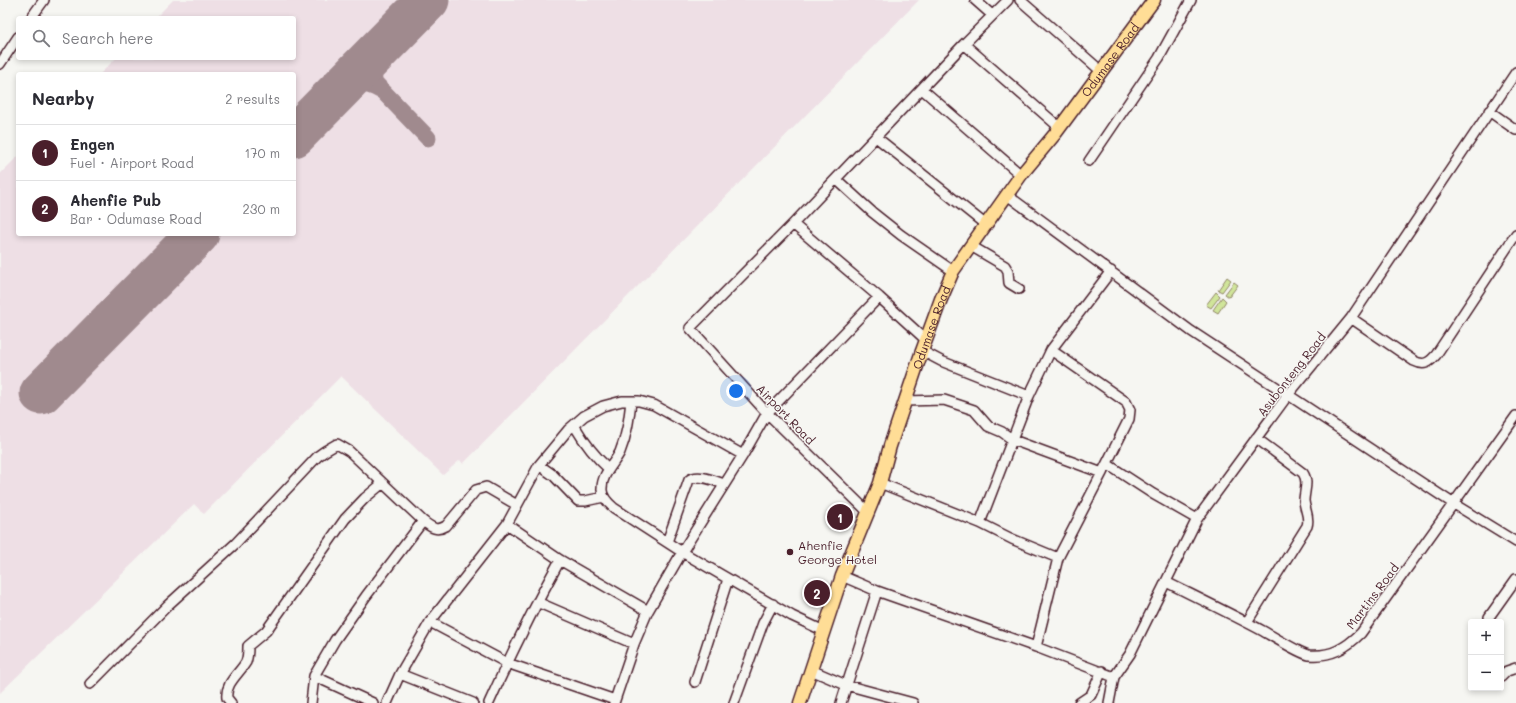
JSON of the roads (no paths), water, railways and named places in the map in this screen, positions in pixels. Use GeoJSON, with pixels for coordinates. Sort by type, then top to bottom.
{"type":"FeatureCollection","features":[{"type":"Feature","properties":{"kind":"main road","name":"Odumase Road"},"geometry":{"type":"LineString","coordinates":[[800,703],[842,576],[880,483],[890,446],[924,345],[953,271],[1021,175],[1060,127],[1154,0]]}},
{"type":"Feature","properties":{"kind":"street"},"geometry":{"type":"LineString","coordinates":[[32,16],[44,0]]}},
{"type":"Feature","properties":{"kind":"street"},"geometry":{"type":"LineString","coordinates":[[975,0],[992,16]]}},
{"type":"Feature","properties":{"kind":"street"},"geometry":{"type":"LineString","coordinates":[[1008,0],[964,44],[793,224],[879,298],[941,361],[1029,396]]}},
{"type":"Feature","properties":{"kind":"street"},"geometry":{"type":"LineString","coordinates":[[1020,0],[1101,71]]}},
{"type":"Feature","properties":{"kind":"street"},"geometry":{"type":"LineString","coordinates":[[1089,161],[1159,58],[1191,0]]}},
{"type":"Feature","properties":{"kind":"street"},"geometry":{"type":"LineString","coordinates":[[0,64],[16,41]]}},
{"type":"Feature","properties":{"kind":"street"},"geometry":{"type":"LineString","coordinates":[[964,44],[1060,127]]}},
{"type":"Feature","properties":{"kind":"street","name":"Asubonteng Road"},"geometry":{"type":"LineString","coordinates":[[1108,703],[1114,677],[1130,654],[1197,519],[1288,395],[1351,318],[1516,72]]}},
{"type":"Feature","properties":{"kind":"street"},"geometry":{"type":"LineString","coordinates":[[922,89],[1021,175]]}},
{"type":"Feature","properties":{"kind":"street"},"geometry":{"type":"LineString","coordinates":[[1489,111],[1516,130]]}},
{"type":"Feature","properties":{"kind":"street"},"geometry":{"type":"LineString","coordinates":[[876,137],[986,225]]}},
{"type":"Feature","properties":{"kind":"street"},"geometry":{"type":"LineString","coordinates":[[836,179],[872,212],[901,235],[953,271]]}},
{"type":"Feature","properties":{"kind":"street"},"geometry":{"type":"LineString","coordinates":[[1007,195],[1191,331],[1454,504],[1516,542]]}},
{"type":"Feature","properties":{"kind":"street","name":"Airport Road"},"geometry":{"type":"LineString","coordinates":[[793,224],[690,328],[767,413],[868,512]]}},
{"type":"Feature","properties":{"kind":"street"},"geometry":{"type":"LineString","coordinates":[[1351,318],[1414,362],[1420,364],[1429,362],[1436,355],[1516,234]]}},
{"type":"Feature","properties":{"kind":"street"},"geometry":{"type":"LineString","coordinates":[[970,246],[1005,266],[1008,271],[1009,283],[1019,289]]}},
{"type":"Feature","properties":{"kind":"street"},"geometry":{"type":"LineString","coordinates":[[980,523],[1014,440],[1029,396],[1051,350],[1110,271]]}},
{"type":"Feature","properties":{"kind":"street"},"geometry":{"type":"LineString","coordinates":[[430,622],[507,663],[614,701],[634,644],[648,611],[682,552],[743,455],[767,413],[879,298]]}},
{"type":"Feature","properties":{"kind":"street"},"geometry":{"type":"LineString","coordinates":[[1036,647],[1058,558],[1107,464],[1128,419],[1130,410],[1126,402],[1051,350]]}},
{"type":"Feature","properties":{"kind":"street"},"geometry":{"type":"LineString","coordinates":[[905,401],[944,400],[974,410],[988,426],[1002,432],[1014,440],[1102,473]]}},
{"type":"Feature","properties":{"kind":"street"},"geometry":{"type":"LineString","coordinates":[[387,703],[400,674],[430,622],[507,524],[539,465],[568,430],[584,416],[603,406],[622,401],[639,401],[654,405],[743,455]]}},
{"type":"Feature","properties":{"kind":"street"},"geometry":{"type":"LineString","coordinates":[[631,401],[626,432],[619,453],[604,478],[601,488],[608,504],[682,552],[774,604],[804,623],[824,631]]}},
{"type":"Feature","properties":{"kind":"street","name":"Martins Road"},"geometry":{"type":"LineString","coordinates":[[1166,582],[1307,654],[1327,654],[1348,646],[1361,633],[1516,416]]}},
{"type":"Feature","properties":{"kind":"street"},"geometry":{"type":"LineString","coordinates":[[574,425],[590,451],[609,469]]}},
{"type":"Feature","properties":{"kind":"street"},"geometry":{"type":"LineString","coordinates":[[1246,622],[1309,521],[1304,501],[1306,477],[1303,473],[1256,438]]}},
{"type":"Feature","properties":{"kind":"street"},"geometry":{"type":"LineString","coordinates":[[90,684],[168,605],[235,544],[318,456],[337,444],[349,451],[423,521],[435,529],[441,529],[446,526],[476,490],[486,487],[517,505]]}},
{"type":"Feature","properties":{"kind":"street"},"geometry":{"type":"LineString","coordinates":[[1107,464],[1153,494],[1197,519]]}},
{"type":"Feature","properties":{"kind":"street"},"geometry":{"type":"LineString","coordinates":[[539,465],[553,475],[578,501],[604,497]]}},
{"type":"Feature","properties":{"kind":"street"},"geometry":{"type":"LineString","coordinates":[[667,542],[689,480],[696,478],[708,479],[724,484]]}},
{"type":"Feature","properties":{"kind":"street"},"geometry":{"type":"LineString","coordinates":[[231,703],[227,698],[227,687],[245,663],[248,646],[266,631],[346,519],[365,498],[383,483]]}},
{"type":"Feature","properties":{"kind":"street"},"geometry":{"type":"LineString","coordinates":[[880,483],[980,523],[1012,539],[1058,558]]}},
{"type":"Feature","properties":{"kind":"street"},"geometry":{"type":"LineString","coordinates":[[311,703],[314,676],[339,634],[423,521]]}},
{"type":"Feature","properties":{"kind":"street"},"geometry":{"type":"LineString","coordinates":[[507,524],[560,560],[648,611]]}},
{"type":"Feature","properties":{"kind":"street"},"geometry":{"type":"LineString","coordinates":[[490,703],[507,663],[537,602],[560,560]]}},
{"type":"Feature","properties":{"kind":"street"},"geometry":{"type":"LineString","coordinates":[[842,576],[877,591],[1036,647],[1102,671],[1114,677]]}},
{"type":"Feature","properties":{"kind":"street"},"geometry":{"type":"LineString","coordinates":[[695,682],[728,579]]}},
{"type":"Feature","properties":{"kind":"street"},"geometry":{"type":"LineString","coordinates":[[1489,617],[1516,579]]}},
{"type":"Feature","properties":{"kind":"street"},"geometry":{"type":"LineString","coordinates":[[841,703],[877,591]]}},
{"type":"Feature","properties":{"kind":"street"},"geometry":{"type":"LineString","coordinates":[[537,602],[634,644]]}},
{"type":"Feature","properties":{"kind":"street"},"geometry":{"type":"LineString","coordinates":[[734,703],[763,623],[774,604]]}},
{"type":"Feature","properties":{"kind":"street"},"geometry":{"type":"LineString","coordinates":[[1504,674],[1507,671],[1516,668]]}},
{"type":"Feature","properties":{"kind":"street"},"geometry":{"type":"LineString","coordinates":[[811,670],[846,684],[914,703]]}},
{"type":"Feature","properties":{"kind":"street"},"geometry":{"type":"LineString","coordinates":[[1079,703],[1091,696],[1102,671]]}},
{"type":"Feature","properties":{"kind":"street"},"geometry":{"type":"LineString","coordinates":[[400,674],[474,703]]}},
{"type":"Feature","properties":{"kind":"street"},"geometry":{"type":"LineString","coordinates":[[314,676],[373,703]]}},
{"type":"Feature","properties":{"kind":"place","name":"Engen"},"geometry":{"type":"Point","coordinates":[840,517]}},
{"type":"Feature","properties":{"kind":"place","name":"Ahenfie George Hotel"},"geometry":{"type":"Point","coordinates":[790,552]}},
{"type":"Feature","properties":{"kind":"place","name":"Ahenfie Pub"},"geometry":{"type":"Point","coordinates":[817,593]}}]}
